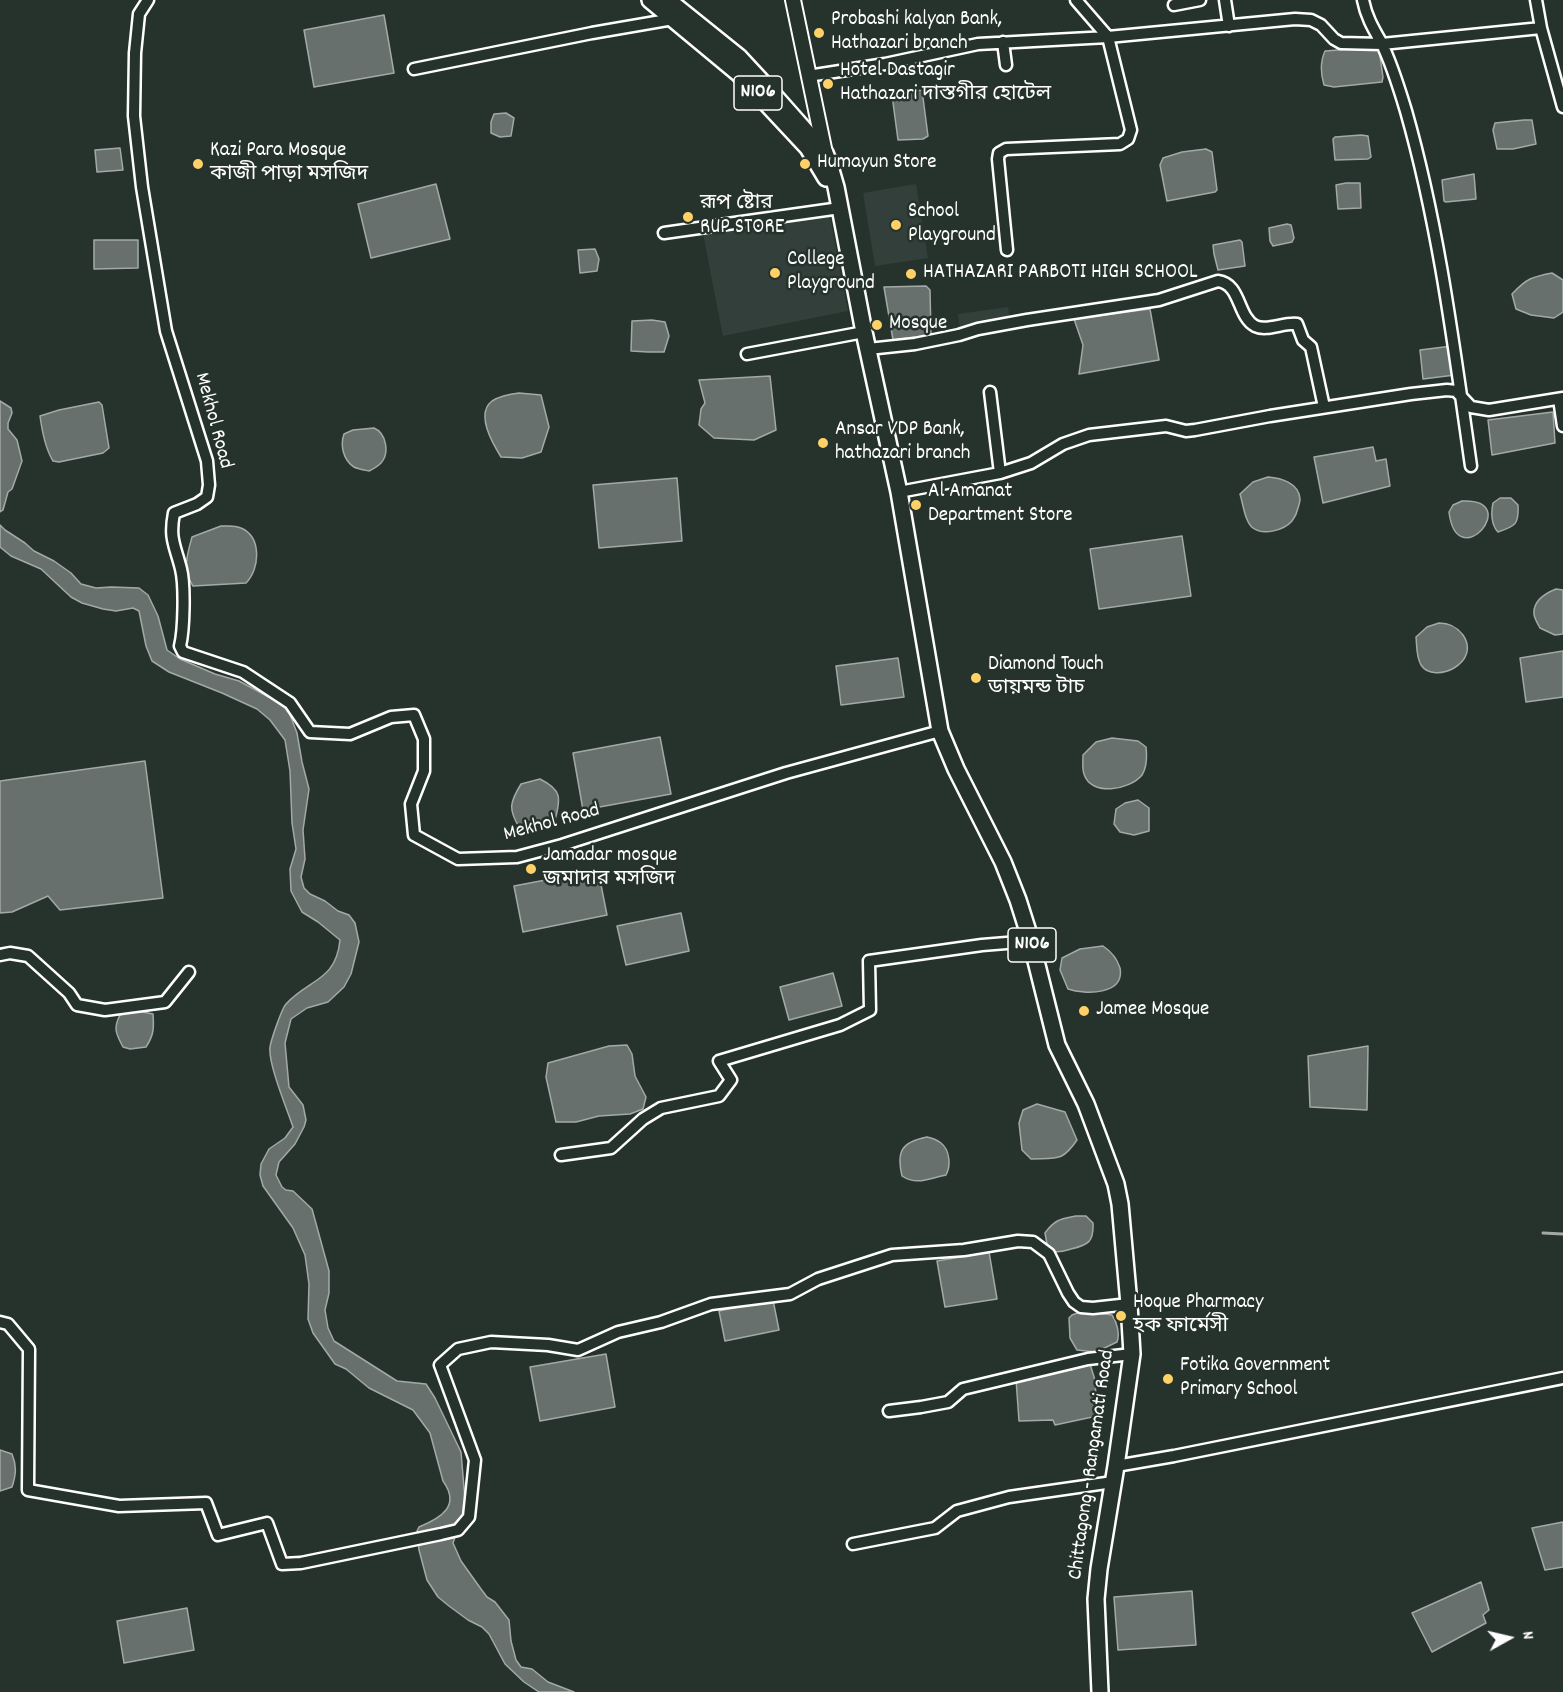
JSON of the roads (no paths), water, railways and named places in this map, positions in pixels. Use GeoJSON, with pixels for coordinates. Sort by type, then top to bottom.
{"type":"FeatureCollection","features":[{"type":"Feature","properties":{"kind":"highway","name":"Chittagong - Rangamati Road"},"geometry":{"type":"LineString","coordinates":[[650,0],[738,72],[779,109]]}},
{"type":"Feature","properties":{"kind":"highway","name":"Chittagong - Rangamati Road"},"geometry":{"type":"LineString","coordinates":[[668,0],[739,57],[808,148],[821,157],[824,173],[840,208],[899,492],[940,731],[956,769],[1003,862],[1031,941],[1057,1045],[1086,1104],[1116,1184],[1123,1225],[1132,1354],[1096,1599],[1100,1692]]}},
{"type":"Feature","properties":{"kind":"main road"},"geometry":{"type":"LineString","coordinates":[[793,0],[821,157]]}},
{"type":"Feature","properties":{"kind":"street","name":"Mekhol Road"},"geometry":{"type":"LineString","coordinates":[[148,0],[139,14],[135,53],[134,116],[142,187],[166,331],[207,461],[209,485],[207,496],[197,504],[174,513],[171,529],[172,540],[182,571],[183,634],[180,646],[183,652],[243,672],[290,703],[310,732],[350,734],[391,717],[414,715],[424,739],[424,771],[411,804],[414,836],[458,859],[517,858],[786,772],[940,731]]}},
{"type":"Feature","properties":{"kind":"street"},"geometry":{"type":"LineString","coordinates":[[1007,250],[999,153],[1006,149],[1120,144],[1128,139],[1131,130],[1108,37],[1076,0]]}},
{"type":"Feature","properties":{"kind":"street"},"geometry":{"type":"LineString","coordinates":[[1174,5],[1200,0]]}},
{"type":"Feature","properties":{"kind":"street"},"geometry":{"type":"LineString","coordinates":[[1225,0],[1229,26]]}},
{"type":"Feature","properties":{"kind":"street"},"geometry":{"type":"LineString","coordinates":[[1364,0],[1369,20],[1382,44],[1406,109],[1432,216],[1471,466]]}},
{"type":"Feature","properties":{"kind":"street"},"geometry":{"type":"LineString","coordinates":[[1536,0],[1541,28],[1563,107]]}},
{"type":"Feature","properties":{"kind":"street"},"geometry":{"type":"LineString","coordinates":[[808,76],[885,64],[978,44],[1108,37],[1295,19],[1311,20],[1321,25],[1341,43],[1382,44],[1541,28]]}},
{"type":"Feature","properties":{"kind":"street"},"geometry":{"type":"LineString","coordinates":[[414,69],[592,33],[673,20]]}},
{"type":"Feature","properties":{"kind":"street"},"geometry":{"type":"LineString","coordinates":[[1003,42],[1006,65]]}},
{"type":"Feature","properties":{"kind":"street"},"geometry":{"type":"LineString","coordinates":[[664,233],[840,208]]}},
{"type":"Feature","properties":{"kind":"street"},"geometry":{"type":"LineString","coordinates":[[868,349],[915,344],[1027,320],[1159,300],[1218,281],[1230,285],[1246,316],[1256,327],[1297,324],[1303,340],[1311,347],[1324,407]]}},
{"type":"Feature","properties":{"kind":"street"},"geometry":{"type":"LineString","coordinates":[[747,354],[864,332]]}},
{"type":"Feature","properties":{"kind":"street"},"geometry":{"type":"LineString","coordinates":[[899,492],[1000,473],[1031,463],[1063,444],[1089,435],[1166,426],[1186,431],[1195,430],[1324,407],[1447,390],[1456,391],[1471,407],[1489,410],[1561,399],[1563,426]]}},
{"type":"Feature","properties":{"kind":"street"},"geometry":{"type":"LineString","coordinates":[[990,392],[1000,473]]}},
{"type":"Feature","properties":{"kind":"street"},"geometry":{"type":"LineString","coordinates":[[561,1155],[611,1148],[643,1119],[661,1108],[719,1096],[731,1080],[719,1061],[840,1025],[870,1010],[869,961],[982,945],[1031,941]]}},
{"type":"Feature","properties":{"kind":"street"},"geometry":{"type":"LineString","coordinates":[[0,955],[10,952],[28,956],[69,993],[77,1005],[105,1010],[165,1002],[189,972]]}},
{"type":"Feature","properties":{"kind":"street"},"geometry":{"type":"LineString","coordinates":[[0,1322],[8,1324],[29,1349],[28,1490],[119,1506],[206,1503],[218,1535],[267,1523],[282,1564],[301,1563],[458,1530],[469,1517],[475,1460],[440,1365],[458,1349],[491,1342],[548,1345],[578,1350],[618,1332],[661,1322],[711,1304],[790,1294],[818,1279],[892,1255],[964,1250],[1018,1241],[1033,1242],[1049,1254],[1068,1293],[1081,1307],[1129,1304]]}},
{"type":"Feature","properties":{"kind":"street"},"geometry":{"type":"LineString","coordinates":[[889,1411],[948,1402],[963,1389],[1088,1359],[1132,1354]]}},
{"type":"Feature","properties":{"kind":"street"},"geometry":{"type":"LineString","coordinates":[[1116,1466],[1563,1378]]}},
{"type":"Feature","properties":{"kind":"street"},"geometry":{"type":"LineString","coordinates":[[854,1544],[935,1528],[957,1511],[1009,1497],[1113,1482]]}},
{"type":"Feature","properties":{"kind":"waterway"},"geometry":{"type":"LineString","coordinates":[[1543,1233],[1563,1234]]}},
{"type":"Feature","properties":{"kind":"place","name":"Probashi kalyan Bank, Hathazari branch"},"geometry":{"type":"Point","coordinates":[819,33]}},
{"type":"Feature","properties":{"kind":"place","name":"Hotel Dastagir Hathazari দাস্তগীর হোটেল"},"geometry":{"type":"Point","coordinates":[828,84]}},
{"type":"Feature","properties":{"kind":"place","name":"Kazi Para Mosque কাজী পাড়া মসজিদ"},"geometry":{"type":"Point","coordinates":[198,164]}},
{"type":"Feature","properties":{"kind":"place","name":"Humayun Store"},"geometry":{"type":"Point","coordinates":[805,164]}},
{"type":"Feature","properties":{"kind":"place","name":"রূপ ষ্টোর RUP STORE"},"geometry":{"type":"Point","coordinates":[688,217]}},
{"type":"Feature","properties":{"kind":"place","name":"School Playground"},"geometry":{"type":"Point","coordinates":[896,225]}},
{"type":"Feature","properties":{"kind":"place","name":"College Playground"},"geometry":{"type":"Point","coordinates":[775,273]}},
{"type":"Feature","properties":{"kind":"place","name":"HATHAZARI PARBOTI HIGH SCHOOL"},"geometry":{"type":"Point","coordinates":[911,274]}},
{"type":"Feature","properties":{"kind":"place","name":"Mosque"},"geometry":{"type":"Point","coordinates":[877,325]}},
{"type":"Feature","properties":{"kind":"place","name":"Ansar VDP Bank, hathazari branch"},"geometry":{"type":"Point","coordinates":[823,443]}},
{"type":"Feature","properties":{"kind":"place","name":"Al Amanat Department Store"},"geometry":{"type":"Point","coordinates":[916,505]}},
{"type":"Feature","properties":{"kind":"place","name":"Diamond Touch ডায়মন্ড টাচ"},"geometry":{"type":"Point","coordinates":[976,678]}},
{"type":"Feature","properties":{"kind":"place","name":"Jamadar mosque জমাদার মসজিদ"},"geometry":{"type":"Point","coordinates":[531,869]}},
{"type":"Feature","properties":{"kind":"place","name":"Jamee Mosque"},"geometry":{"type":"Point","coordinates":[1084,1011]}},
{"type":"Feature","properties":{"kind":"place","name":"Hoque Pharmacy হক ফার্মেসী"},"geometry":{"type":"Point","coordinates":[1121,1316]}},
{"type":"Feature","properties":{"kind":"place","name":"Fotika Government Primary School"},"geometry":{"type":"Point","coordinates":[1168,1379]}}]}
